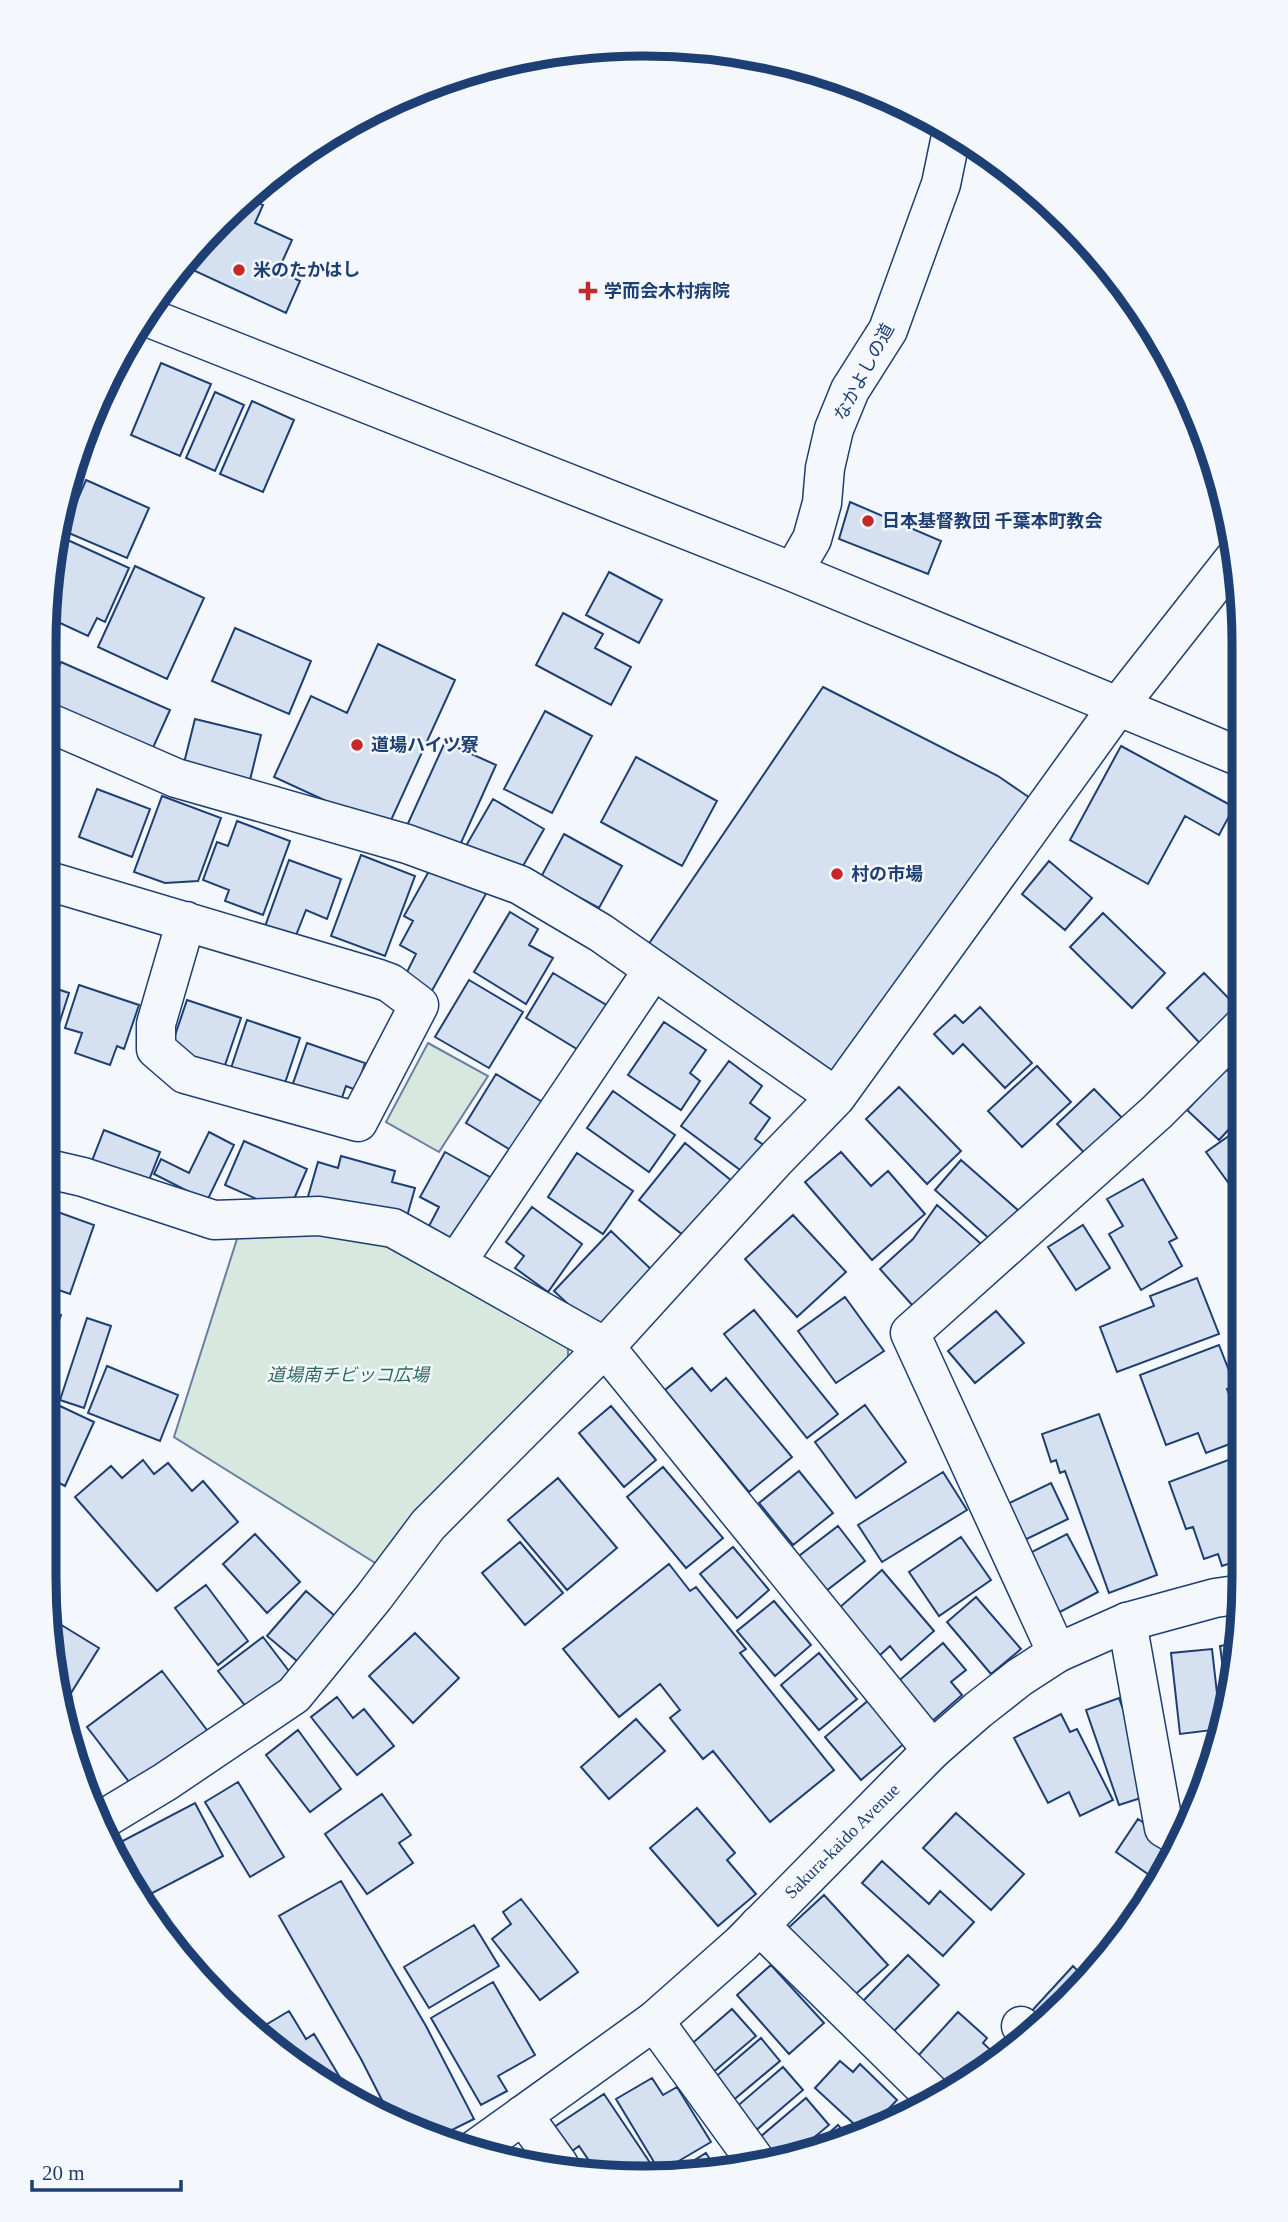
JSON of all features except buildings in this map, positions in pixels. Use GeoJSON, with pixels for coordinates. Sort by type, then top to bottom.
{"type":"FeatureCollection","features":[{"type":"Feature","properties":{"kind":"main road","name":"なかよしの道"},"geometry":{"type":"LineString","coordinates":[[793,572],[812,539],[822,503],[825,468],[834,429],[850,390],[888,330],[941,184],[950,142]]}},
{"type":"Feature","properties":{"kind":"main road"},"geometry":{"type":"LineString","coordinates":[[153,320],[793,572],[1232,753]]}},
{"type":"Feature","properties":{"kind":"main road"},"geometry":{"type":"LineString","coordinates":[[107,1817],[165,1782],[294,1695],[374,1597],[428,1525],[605,1347],[836,1097],[1119,705],[1227,568]]}},
{"type":"Feature","properties":{"kind":"main road"},"geometry":{"type":"LineString","coordinates":[[56,726],[176,778],[407,844],[520,885],[601,933],[836,1097]]}},
{"type":"Feature","properties":{"kind":"main road"},"geometry":{"type":"LineString","coordinates":[[56,883],[186,921],[390,983],[419,1005],[358,1122],[185,1074],[156,1049],[156,1024],[186,921]]}},
{"type":"Feature","properties":{"kind":"main road"},"geometry":{"type":"LineString","coordinates":[[456,1263],[653,970]]}},
{"type":"Feature","properties":{"kind":"main road"},"geometry":{"type":"LineString","coordinates":[[1057,1653],[910,1333],[1157,1112],[1232,1037]]}},
{"type":"Feature","properties":{"kind":"main road"},"geometry":{"type":"LineString","coordinates":[[56,1171],[214,1220],[319,1216],[393,1228],[605,1347],[932,1750]]}},
{"type":"Feature","properties":{"kind":"main road","name":"Sakura-kaido Avenue"},"geometry":{"type":"LineString","coordinates":[[483,2143],[654,2021],[759,1925],[932,1750],[978,1710],[1057,1653],[1126,1622],[1232,1596]]}},
{"type":"Feature","properties":{"kind":"main road"},"geometry":{"type":"LineString","coordinates":[[1126,1622],[1164,1828],[1173,1833]]}},
{"type":"Feature","properties":{"kind":"main road"},"geometry":{"type":"LineString","coordinates":[[759,1925],[929,2092]]}},
{"type":"Feature","properties":{"kind":"main road"},"geometry":{"type":"LineString","coordinates":[[654,2021],[752,2156]]}},
{"type":"Feature","properties":{"kind":"main road"},"geometry":{"type":"LineString","coordinates":[[523,2115],[555,2159]]}},
{"type":"Feature","properties":{"kind":"green space"},"geometry":{"type":"Polygon","coordinates":[[[428,1043],[488,1076],[439,1152],[386,1122],[428,1043]]]}},
{"type":"Feature","properties":{"kind":"green space","name":"道場南チビッコ広場"},"geometry":{"type":"Polygon","coordinates":[[[243,1220],[389,1230],[568,1342],[568,1365],[388,1571],[174,1437],[243,1220]]]}},
{"type":"Feature","properties":{"kind":"place","name":"米のたかはし"},"geometry":{"type":"Point","coordinates":[239,270]}},
{"type":"Feature","properties":{"kind":"place","name":"学而会木村病院"},"geometry":{"type":"Point","coordinates":[588,291]}},
{"type":"Feature","properties":{"kind":"place","name":"日本基督教団 千葉本町教会"},"geometry":{"type":"Point","coordinates":[868,521]}},
{"type":"Feature","properties":{"kind":"place","name":"道場ハイツ寮"},"geometry":{"type":"Point","coordinates":[357,745]}},
{"type":"Feature","properties":{"kind":"place","name":"村の市場"},"geometry":{"type":"Point","coordinates":[837,874]}}]}
